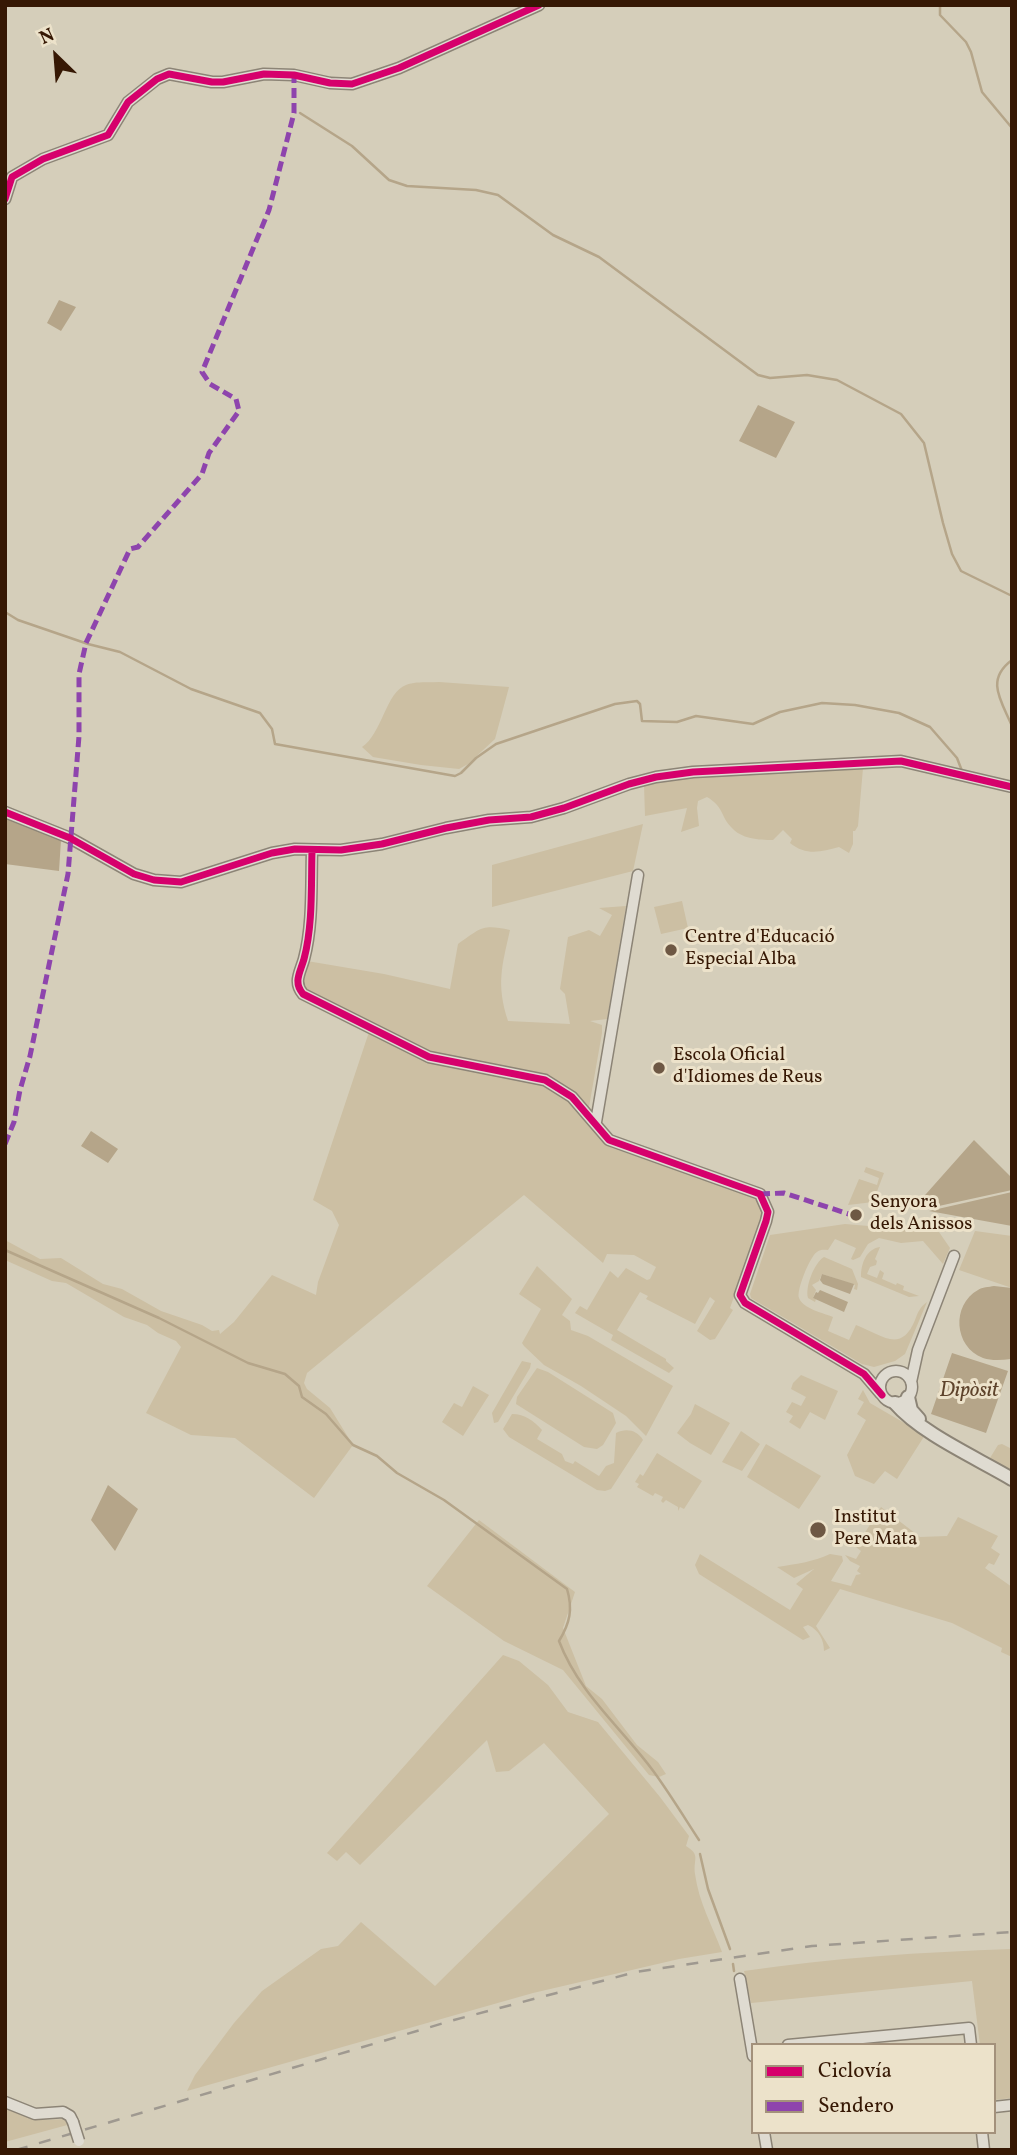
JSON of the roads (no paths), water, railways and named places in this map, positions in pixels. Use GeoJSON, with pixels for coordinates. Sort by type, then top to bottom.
{"type":"FeatureCollection","features":[{"type":"Feature","properties":{"kind":"street"},"geometry":{"type":"LineString","coordinates":[[5,199],[12,177],[43,159],[108,135],[128,103],[157,79],[169,74],[223,82],[264,74],[294,75],[330,83],[352,84],[399,68],[539,5]]}},
{"type":"Feature","properties":{"kind":"street"},"geometry":{"type":"LineString","coordinates":[[5,812],[70,838],[134,874],[154,880],[181,882],[272,853],[295,849],[341,850],[382,844],[489,820],[531,817],[629,784],[693,772],[901,761],[1012,787]]}},
{"type":"Feature","properties":{"kind":"street"},"geometry":{"type":"LineString","coordinates":[[312,851],[308,941],[297,979],[298,988],[303,994],[429,1057],[545,1080],[572,1097],[609,1140],[760,1194],[768,1212],[740,1295],[745,1303],[864,1374],[886,1400],[895,1403],[908,1418],[1012,1479]]}},
{"type":"Feature","properties":{"kind":"street"},"geometry":{"type":"LineString","coordinates":[[596,1122],[638,875]]}},
{"type":"Feature","properties":{"kind":"street"},"geometry":{"type":"LineString","coordinates":[[895,1403],[908,1397],[911,1392],[918,1350],[954,1256]]}},
{"type":"Feature","properties":{"kind":"street"},"geometry":{"type":"LineString","coordinates":[[864,1374],[898,1371],[918,1350]]}},
{"type":"Feature","properties":{"kind":"street"},"geometry":{"type":"LineString","coordinates":[[898,1371],[905,1374],[911,1382]]}},
{"type":"Feature","properties":{"kind":"street"},"geometry":{"type":"LineString","coordinates":[[881,1394],[880,1383],[885,1374]]}},
{"type":"Feature","properties":{"kind":"street"},"geometry":{"type":"LineString","coordinates":[[908,1397],[911,1410],[929,1430]]}},
{"type":"Feature","properties":{"kind":"street"},"geometry":{"type":"LineString","coordinates":[[740,1979],[751,2045]]}},
{"type":"Feature","properties":{"kind":"street"},"geometry":{"type":"LineString","coordinates":[[809,2043],[969,2028],[971,2043]]}},
{"type":"Feature","properties":{"kind":"street"},"geometry":{"type":"LineString","coordinates":[[5,2102],[35,2114],[63,2112],[71,2116],[80,2145]]}},
{"type":"Feature","properties":{"kind":"water"},"geometry":{"type":"Polygon","coordinates":[[[59,300],[76,307],[61,331],[47,323],[59,300]]]}},
{"type":"Feature","properties":{"kind":"water"},"geometry":{"type":"Polygon","coordinates":[[[758,405],[795,422],[776,458],[739,441],[758,405]]]}},
{"type":"Feature","properties":{"kind":"water"},"geometry":{"type":"Polygon","coordinates":[[[5,818],[61,840],[59,871],[5,864],[5,818]]]}},
{"type":"Feature","properties":{"kind":"water"},"geometry":{"type":"Polygon","coordinates":[[[91,1131],[118,1149],[108,1163],[81,1146],[91,1131]]]}},
{"type":"Feature","properties":{"kind":"water"},"geometry":{"type":"Polygon","coordinates":[[[974,1140],[1012,1178],[1012,1190],[925,1209],[918,1203],[974,1140]]]}},
{"type":"Feature","properties":{"kind":"water"},"geometry":{"type":"Polygon","coordinates":[[[1012,1192],[1012,1226],[929,1211],[1012,1192]]]}},
{"type":"Feature","properties":{"kind":"water"},"geometry":{"type":"Polygon","coordinates":[[[822,1274],[854,1284],[850,1294],[823,1284],[820,1280],[822,1274]]]}},
{"type":"Feature","properties":{"kind":"water","name":"Dipòsit"},"geometry":{"type":"Polygon","coordinates":[[[994,1286],[1012,1288],[1011,1359],[993,1360],[973,1353],[966,1345],[959,1325],[963,1305],[969,1297],[978,1290],[994,1286]]]}},
{"type":"Feature","properties":{"kind":"water"},"geometry":{"type":"Polygon","coordinates":[[[820,1290],[848,1302],[844,1312],[813,1298],[820,1290]]]}},
{"type":"Feature","properties":{"kind":"water","name":"Dipòsit"},"geometry":{"type":"Polygon","coordinates":[[[952,1353],[1008,1371],[986,1433],[931,1414],[952,1353]]]}},
{"type":"Feature","properties":{"kind":"water"},"geometry":{"type":"Polygon","coordinates":[[[108,1485],[138,1509],[115,1551],[91,1520],[108,1485]]]}},
{"type":"Feature","properties":{"kind":"waterway"},"geometry":{"type":"LineString","coordinates":[[940,5],[940,15],[966,42],[971,52],[982,92],[1012,128]]}},
{"type":"Feature","properties":{"kind":"waterway"},"geometry":{"type":"LineString","coordinates":[[300,113],[352,146],[389,180],[407,186],[476,190],[498,195],[553,235],[599,257],[758,375],[770,378],[807,375],[837,380],[901,414],[924,443],[943,523],[952,554],[961,571],[1012,596]]}},
{"type":"Feature","properties":{"kind":"waterway"},"geometry":{"type":"LineString","coordinates":[[5,612],[18,620],[120,652],[191,689],[260,713],[272,729],[275,744],[455,776],[496,744],[615,704],[637,701],[640,704],[642,721],[677,722],[696,716],[753,724],[780,712],[822,703],[855,705],[899,713],[930,727],[957,758],[962,771]]}},
{"type":"Feature","properties":{"kind":"waterway"},"geometry":{"type":"LineString","coordinates":[[1012,660],[999,675],[997,683],[1000,699],[1012,726]]}},
{"type":"Feature","properties":{"kind":"waterway"},"geometry":{"type":"LineString","coordinates":[[5,1250],[159,1318],[248,1363],[285,1374],[299,1386],[302,1397],[326,1414],[353,1445],[377,1456],[397,1473],[444,1500],[567,1589],[569,1616],[559,1641],[568,1660],[589,1694],[654,1772],[699,1840]]}},
{"type":"Feature","properties":{"kind":"waterway"},"geometry":{"type":"LineString","coordinates":[[700,1854],[708,1889],[730,1949]]}},
{"type":"Feature","properties":{"kind":"waterway"},"geometry":{"type":"LineString","coordinates":[[733,1964],[734,1971]]}},
{"type":"Feature","properties":{"kind":"railway"},"geometry":{"type":"LineString","coordinates":[[16,2150],[454,2020],[636,1972],[812,1946],[1012,1932]]}},
{"type":"Feature","properties":{"kind":"place","name":"Centre d'Educació Especial Alba"},"geometry":{"type":"Point","coordinates":[671,950]}},
{"type":"Feature","properties":{"kind":"place","name":"Escola Oficial d'Idiomes de Reus"},"geometry":{"type":"Point","coordinates":[659,1068]}},
{"type":"Feature","properties":{"kind":"place","name":"Senyora dels Anissos"},"geometry":{"type":"Point","coordinates":[856,1215]}},
{"type":"Feature","properties":{"kind":"place","name":"Institut Pere Mata"},"geometry":{"type":"Point","coordinates":[818,1530]}}]}
